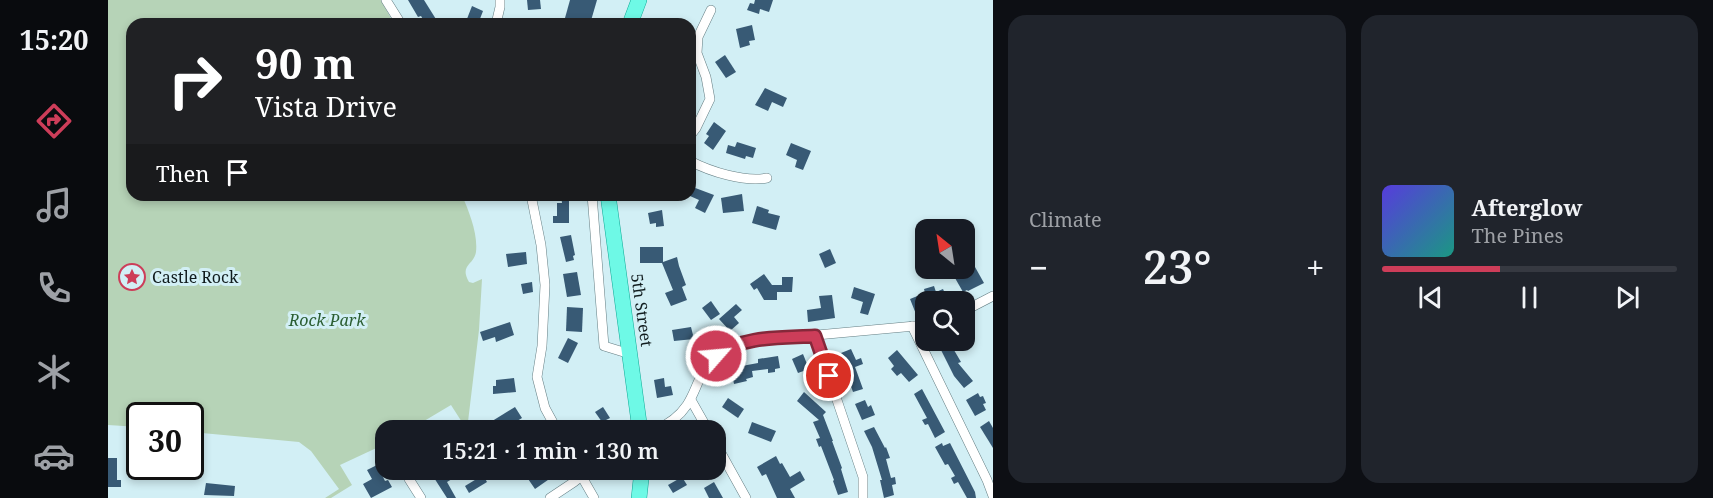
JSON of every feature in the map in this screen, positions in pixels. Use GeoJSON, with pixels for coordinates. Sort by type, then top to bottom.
{"type":"FeatureCollection","features":[{"type":"Feature","properties":{"kind":"main road"},"geometry":{"type":"LineString","coordinates":[[632,18],[639,0]]}},
{"type":"Feature","properties":{"kind":"main road","name":"5th Street"},"geometry":{"type":"LineString","coordinates":[[609,201],[639,420]]}},
{"type":"Feature","properties":{"kind":"main road"},"geometry":{"type":"LineString","coordinates":[[639,498],[641,480]]}},
{"type":"Feature","properties":{"kind":"street"},"geometry":{"type":"LineString","coordinates":[[386,0],[396,18]]}},
{"type":"Feature","properties":{"kind":"street"},"geometry":{"type":"LineString","coordinates":[[497,18],[500,0]]}},
{"type":"Feature","properties":{"kind":"street"},"geometry":{"type":"LineString","coordinates":[[696,128],[710,99],[706,76],[697,52],[698,37],[711,10]]}},
{"type":"Feature","properties":{"kind":"street"},"geometry":{"type":"LineString","coordinates":[[696,164],[705,169],[754,181],[767,178]]}},
{"type":"Feature","properties":{"kind":"street"},"geometry":{"type":"LineString","coordinates":[[532,201],[541,245],[545,285],[542,346],[537,377],[545,408],[552,420]]}},
{"type":"Feature","properties":{"kind":"street"},"geometry":{"type":"LineString","coordinates":[[592,201],[604,346],[630,354]]}},
{"type":"Feature","properties":{"kind":"street"},"geometry":{"type":"LineString","coordinates":[[975,305],[993,296]]}},
{"type":"Feature","properties":{"kind":"street"},"geometry":{"type":"LineString","coordinates":[[912,326],[993,496]]}},
{"type":"Feature","properties":{"kind":"street"},"geometry":{"type":"LineString","coordinates":[[674,420],[690,400],[708,364],[725,350],[737,345],[753,341],[915,326]]}},
{"type":"Feature","properties":{"kind":"street"},"geometry":{"type":"LineString","coordinates":[[815,336],[863,477],[863,498]]}},
{"type":"Feature","properties":{"kind":"street"},"geometry":{"type":"LineString","coordinates":[[690,400],[702,420]]}},
{"type":"Feature","properties":{"kind":"street"},"geometry":{"type":"LineString","coordinates":[[726,462],[746,498]]}},
{"type":"Feature","properties":{"kind":"street"},"geometry":{"type":"LineString","coordinates":[[410,480],[421,498]]}},
{"type":"Feature","properties":{"kind":"street"},"geometry":{"type":"LineString","coordinates":[[550,498],[573,480]]}},
{"type":"Feature","properties":{"kind":"street"},"geometry":{"type":"LineString","coordinates":[[586,480],[594,498]]}},
{"type":"Feature","properties":{"kind":"green space","name":"Rock Park"},"geometry":{"type":"Polygon","coordinates":[[[108,0],[381,0],[391,18],[126,18],[126,201],[464,201],[476,237],[475,256],[466,268],[466,276],[469,282],[473,283],[482,279],[479,330],[468,420],[461,420],[451,405],[426,420],[375,420],[375,449],[340,465],[352,485],[331,498],[325,498],[339,489],[311,451],[299,442],[204,433],[204,402],[126,402],[126,426],[108,425],[108,0]]]}},
{"type":"Feature","properties":{"kind":"building"},"geometry":{"type":"Polygon","coordinates":[[[408,0],[424,0],[435,18],[418,17],[408,0]]]}},
{"type":"Feature","properties":{"kind":"building"},"geometry":{"type":"Polygon","coordinates":[[[527,0],[540,0],[541,9],[528,10],[527,0]]]}},
{"type":"Feature","properties":{"kind":"building"},"geometry":{"type":"Polygon","coordinates":[[[570,0],[597,0],[592,18],[565,18],[570,0]]]}},
{"type":"Feature","properties":{"kind":"building"},"geometry":{"type":"Polygon","coordinates":[[[755,0],[773,0],[769,12],[760,9],[759,14],[747,10],[750,3],[754,4],[755,0]]]}},
{"type":"Feature","properties":{"kind":"building"},"geometry":{"type":"Polygon","coordinates":[[[472,6],[483,11],[480,18],[467,18],[472,6]]]}},
{"type":"Feature","properties":{"kind":"building"},"geometry":{"type":"Polygon","coordinates":[[[752,25],[755,40],[749,41],[750,45],[740,48],[736,29],[752,25]]]}},
{"type":"Feature","properties":{"kind":"building"},"geometry":{"type":"Polygon","coordinates":[[[725,55],[736,72],[726,78],[715,62],[725,55]]]}},
{"type":"Feature","properties":{"kind":"building"},"geometry":{"type":"Polygon","coordinates":[[[765,88],[787,98],[783,107],[772,102],[768,111],[755,105],[765,88]]]}},
{"type":"Feature","properties":{"kind":"building"},"geometry":{"type":"Polygon","coordinates":[[[714,122],[726,131],[713,150],[704,143],[709,136],[706,134],[714,122]]]}},
{"type":"Feature","properties":{"kind":"building"},"geometry":{"type":"Polygon","coordinates":[[[737,142],[756,148],[753,158],[746,156],[745,159],[726,153],[728,145],[735,147],[737,142]]]}},
{"type":"Feature","properties":{"kind":"building"},"geometry":{"type":"Polygon","coordinates":[[[791,143],[811,151],[803,170],[795,167],[797,160],[786,155],[791,143]]]}},
{"type":"Feature","properties":{"kind":"building"},"geometry":{"type":"Polygon","coordinates":[[[696,188],[714,195],[705,213],[695,208],[699,200],[696,199],[696,188]]]}},
{"type":"Feature","properties":{"kind":"building"},"geometry":{"type":"Polygon","coordinates":[[[742,194],[744,211],[723,213],[721,198],[742,194]]]}},
{"type":"Feature","properties":{"kind":"building"},"geometry":{"type":"Polygon","coordinates":[[[562,201],[569,201],[569,223],[553,223],[553,216],[557,216],[557,203],[562,203],[562,201]]]}},
{"type":"Feature","properties":{"kind":"building"},"geometry":{"type":"Polygon","coordinates":[[[757,206],[769,210],[768,213],[780,216],[776,230],[752,223],[757,206]]]}},
{"type":"Feature","properties":{"kind":"building"},"geometry":{"type":"Polygon","coordinates":[[[662,210],[664,226],[656,227],[656,223],[650,224],[648,213],[662,210]]]}},
{"type":"Feature","properties":{"kind":"building"},"geometry":{"type":"Polygon","coordinates":[[[571,235],[575,255],[574,260],[566,262],[560,237],[571,235]]]}},
{"type":"Feature","properties":{"kind":"building"},"geometry":{"type":"Polygon","coordinates":[[[640,247],[663,247],[663,262],[677,257],[686,285],[682,287],[687,300],[671,306],[665,293],[673,290],[662,263],[640,263],[640,247]]]}},
{"type":"Feature","properties":{"kind":"building"},"geometry":{"type":"Polygon","coordinates":[[[830,249],[836,263],[825,268],[819,254],[830,249]]]}},
{"type":"Feature","properties":{"kind":"building"},"geometry":{"type":"Polygon","coordinates":[[[526,252],[527,264],[508,267],[506,254],[526,252]]]}},
{"type":"Feature","properties":{"kind":"building"},"geometry":{"type":"Polygon","coordinates":[[[975,267],[984,283],[968,291],[962,291],[956,279],[975,279],[975,267]]]}},
{"type":"Feature","properties":{"kind":"building"},"geometry":{"type":"Polygon","coordinates":[[[577,272],[581,295],[567,297],[563,274],[577,272]]]}},
{"type":"Feature","properties":{"kind":"building"},"geometry":{"type":"Polygon","coordinates":[[[764,274],[772,285],[782,285],[782,277],[793,277],[792,292],[777,292],[777,300],[764,300],[757,288],[754,290],[750,284],[764,274]]]}},
{"type":"Feature","properties":{"kind":"building"},"geometry":{"type":"Polygon","coordinates":[[[532,282],[533,292],[523,294],[521,284],[532,282]]]}},
{"type":"Feature","properties":{"kind":"building"},"geometry":{"type":"Polygon","coordinates":[[[934,286],[936,291],[924,291],[924,289],[934,286]]]}},
{"type":"Feature","properties":{"kind":"building"},"geometry":{"type":"Polygon","coordinates":[[[854,287],[875,294],[868,315],[860,313],[863,302],[851,298],[854,287]]]}},
{"type":"Feature","properties":{"kind":"building"},"geometry":{"type":"Polygon","coordinates":[[[832,295],[835,318],[808,322],[807,310],[821,308],[819,296],[832,295]]]}},
{"type":"Feature","properties":{"kind":"building"},"geometry":{"type":"Polygon","coordinates":[[[915,297],[915,312],[910,299],[915,297]]]}},
{"type":"Feature","properties":{"kind":"building"},"geometry":{"type":"Polygon","coordinates":[[[711,301],[720,314],[711,320],[702,308],[711,301]]]}},
{"type":"Feature","properties":{"kind":"building"},"geometry":{"type":"Polygon","coordinates":[[[736,304],[742,310],[734,317],[739,323],[730,331],[719,319],[736,304]]]}},
{"type":"Feature","properties":{"kind":"building"},"geometry":{"type":"Polygon","coordinates":[[[567,307],[583,308],[582,332],[566,331],[567,307]]]}},
{"type":"Feature","properties":{"kind":"building"},"geometry":{"type":"Polygon","coordinates":[[[510,322],[514,335],[496,342],[495,337],[483,341],[480,332],[510,322]]]}},
{"type":"Feature","properties":{"kind":"building"},"geometry":{"type":"Polygon","coordinates":[[[691,327],[694,339],[674,341],[672,330],[691,327]]]}},
{"type":"Feature","properties":{"kind":"building"},"geometry":{"type":"Polygon","coordinates":[[[568,338],[578,343],[568,363],[558,358],[568,338]]]}},
{"type":"Feature","properties":{"kind":"building"},"geometry":{"type":"Polygon","coordinates":[[[851,349],[856,360],[861,358],[863,364],[855,367],[863,389],[853,392],[848,378],[851,377],[841,353],[851,349]]]}},
{"type":"Feature","properties":{"kind":"building"},"geometry":{"type":"Polygon","coordinates":[[[897,350],[918,375],[909,382],[901,373],[897,376],[891,369],[894,366],[888,358],[897,350]]]}},
{"type":"Feature","properties":{"kind":"building"},"geometry":{"type":"Polygon","coordinates":[[[942,351],[955,351],[961,362],[958,363],[973,381],[964,388],[954,376],[942,351]]]}},
{"type":"Feature","properties":{"kind":"building"},"geometry":{"type":"Polygon","coordinates":[[[803,354],[809,369],[798,373],[792,359],[803,354]]]}},
{"type":"Feature","properties":{"kind":"building"},"geometry":{"type":"Polygon","coordinates":[[[778,356],[780,368],[775,369],[775,372],[768,373],[768,369],[752,371],[753,377],[734,384],[731,368],[758,363],[758,359],[778,356]]]}},
{"type":"Feature","properties":{"kind":"building"},"geometry":{"type":"Polygon","coordinates":[[[514,378],[516,392],[493,394],[496,380],[514,378]]]}},
{"type":"Feature","properties":{"kind":"building"},"geometry":{"type":"Polygon","coordinates":[[[664,378],[665,387],[671,386],[673,395],[657,398],[654,380],[664,378]]]}},
{"type":"Feature","properties":{"kind":"building"},"geometry":{"type":"Polygon","coordinates":[[[922,389],[945,432],[935,438],[928,424],[925,425],[922,420],[927,418],[914,394],[922,389]]]}},
{"type":"Feature","properties":{"kind":"building"},"geometry":{"type":"Polygon","coordinates":[[[804,392],[826,412],[823,415],[848,492],[838,495],[821,446],[819,447],[816,439],[820,438],[813,422],[819,420],[797,401],[804,392]]]}},
{"type":"Feature","properties":{"kind":"building"},"geometry":{"type":"Polygon","coordinates":[[[978,393],[980,397],[983,396],[986,410],[975,416],[966,400],[978,393]]]}},
{"type":"Feature","properties":{"kind":"building"},"geometry":{"type":"Polygon","coordinates":[[[728,398],[744,409],[738,418],[722,407],[728,398]]]}},
{"type":"Feature","properties":{"kind":"building"},"geometry":{"type":"Polygon","coordinates":[[[865,400],[868,407],[871,405],[875,415],[862,420],[855,404],[865,400]]]}},
{"type":"Feature","properties":{"kind":"building"},"geometry":{"type":"Polygon","coordinates":[[[515,407],[522,418],[519,420],[494,420],[515,407]]]}},
{"type":"Feature","properties":{"kind":"building"},"geometry":{"type":"Polygon","coordinates":[[[603,407],[610,418],[601,420],[595,412],[603,407]]]}},
{"type":"Feature","properties":{"kind":"building"},"geometry":{"type":"Polygon","coordinates":[[[989,421],[993,428],[993,448],[980,427],[989,421]]]}},
{"type":"Feature","properties":{"kind":"building"},"geometry":{"type":"Polygon","coordinates":[[[752,422],[776,431],[771,442],[748,433],[752,422]]]}},
{"type":"Feature","properties":{"kind":"building"},"geometry":{"type":"Polygon","coordinates":[[[874,427],[886,447],[890,458],[886,459],[891,478],[895,477],[896,484],[892,485],[894,495],[884,498],[880,480],[882,480],[872,447],[864,431],[874,427]]]}},
{"type":"Feature","properties":{"kind":"building"},"geometry":{"type":"Polygon","coordinates":[[[942,443],[943,446],[950,443],[976,498],[967,498],[958,482],[954,484],[951,478],[955,476],[948,464],[945,465],[935,447],[942,443]]]}},
{"type":"Feature","properties":{"kind":"building"},"geometry":{"type":"Polygon","coordinates":[[[776,456],[790,477],[800,471],[805,480],[790,489],[795,498],[777,498],[766,474],[762,476],[757,467],[776,456]]]}},
{"type":"Feature","properties":{"kind":"building"},"geometry":{"type":"Polygon","coordinates":[[[108,458],[117,458],[117,480],[121,480],[121,487],[108,487],[108,458]]]}},
{"type":"Feature","properties":{"kind":"building"},"geometry":{"type":"Polygon","coordinates":[[[375,466],[375,480],[388,480],[392,487],[371,498],[363,484],[372,479],[367,470],[375,466]]]}},
{"type":"Feature","properties":{"kind":"building"},"geometry":{"type":"Polygon","coordinates":[[[435,480],[450,480],[447,482],[456,498],[447,498],[435,480]]]}},
{"type":"Feature","properties":{"kind":"building"},"geometry":{"type":"Polygon","coordinates":[[[475,480],[487,482],[469,493],[465,486],[475,480]]]}},
{"type":"Feature","properties":{"kind":"building"},"geometry":{"type":"Polygon","coordinates":[[[529,480],[548,480],[535,489],[529,480]]]}},
{"type":"Feature","properties":{"kind":"building"},"geometry":{"type":"Polygon","coordinates":[[[677,480],[684,480],[687,485],[673,493],[668,485],[677,480]]]}},
{"type":"Feature","properties":{"kind":"building"},"geometry":{"type":"Polygon","coordinates":[[[714,482],[723,498],[709,498],[704,488],[714,482]]]}},
{"type":"Feature","properties":{"kind":"building"},"geometry":{"type":"Polygon","coordinates":[[[206,483],[235,486],[234,496],[204,495],[206,483]]]}},
{"type":"Feature","properties":{"kind":"place","name":"Castle Rock"},"geometry":{"type":"Point","coordinates":[132,277]}},
{"type":"Feature","properties":{"kind":"route"},"geometry":{"type":"LineString","coordinates":[[716,356],[744,342],[815,336],[829,376]]}}]}
